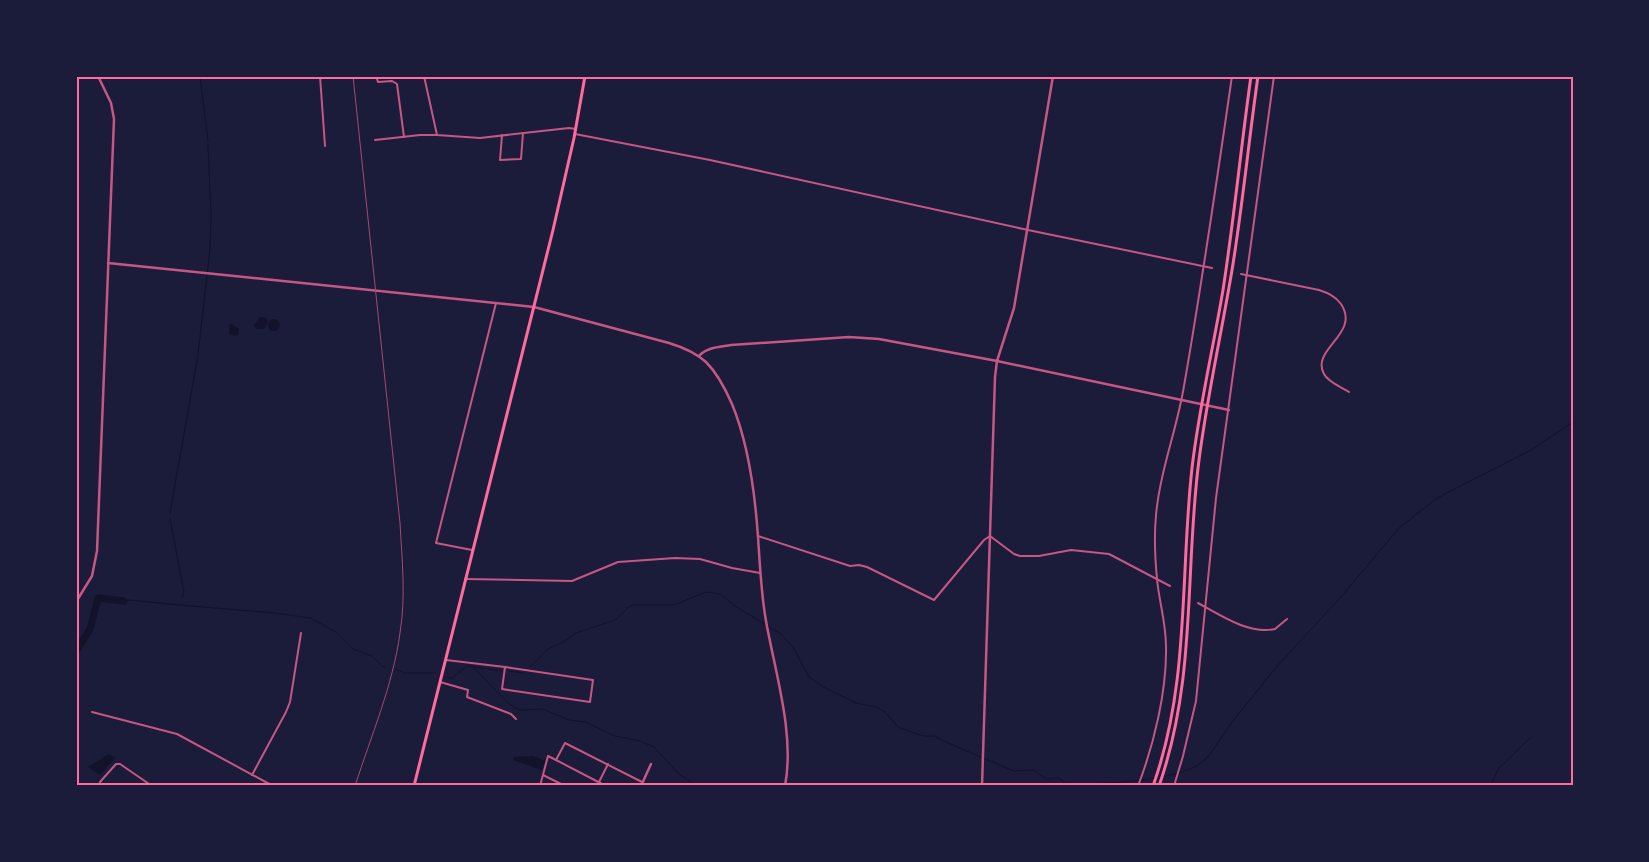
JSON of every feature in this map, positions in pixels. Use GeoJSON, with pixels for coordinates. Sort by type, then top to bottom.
{"type":"FeatureCollection","features":[{"type":"Feature","properties":{"kind":"highway"},"geometry":{"type":"LineString","coordinates":[[414,786],[534,307],[575,131],[585,76]]}},
{"type":"Feature","properties":{"kind":"highway"},"geometry":{"type":"LineString","coordinates":[[1152,786],[1161,760],[1172,712],[1180,660],[1188,505],[1200,410],[1232,228],[1251,76]]}},
{"type":"Feature","properties":{"kind":"highway"},"geometry":{"type":"LineString","coordinates":[[1159,786],[1177,720],[1184,677],[1187,652],[1194,506],[1208,402],[1234,262],[1258,76]]}},
{"type":"Feature","properties":{"kind":"street"},"geometry":{"type":"LineString","coordinates":[[76,602],[92,576],[97,551],[114,119],[111,103],[98,76]]}},
{"type":"Feature","properties":{"kind":"street"},"geometry":{"type":"LineString","coordinates":[[320,76],[325,146]]}},
{"type":"Feature","properties":{"kind":"street"},"geometry":{"type":"LineString","coordinates":[[376,76],[377,81],[380,83],[392,82],[397,84],[404,137]]}},
{"type":"Feature","properties":{"kind":"street"},"geometry":{"type":"LineString","coordinates":[[424,76],[437,135]]}},
{"type":"Feature","properties":{"kind":"street"},"geometry":{"type":"LineString","coordinates":[[982,786],[993,390],[998,361],[1014,308],[1052,76]]}},
{"type":"Feature","properties":{"kind":"street"},"geometry":{"type":"LineString","coordinates":[[1138,786],[1154,736],[1166,658],[1163,612],[1157,579],[1155,542],[1157,507],[1181,400],[1204,267],[1232,76]]}},
{"type":"Feature","properties":{"kind":"street"},"geometry":{"type":"LineString","coordinates":[[1174,786],[1196,701],[1216,498],[1274,76]]}},
{"type":"Feature","properties":{"kind":"street"},"geometry":{"type":"LineString","coordinates":[[375,140],[437,135],[480,138],[568,128],[1028,230],[1212,268]]}},
{"type":"Feature","properties":{"kind":"street"},"geometry":{"type":"LineString","coordinates":[[502,135],[500,160],[521,159],[523,132]]}},
{"type":"Feature","properties":{"kind":"street"},"geometry":{"type":"LineString","coordinates":[[108,263],[534,307],[686,348],[699,356],[720,380],[740,423],[753,489],[766,620],[784,712],[787,765],[785,786]]}},
{"type":"Feature","properties":{"kind":"street"},"geometry":{"type":"LineString","coordinates":[[1241,274],[1301,285],[1328,293],[1338,301],[1345,312],[1345,324],[1342,332],[1323,357],[1322,367],[1326,376],[1348,392]]}},
{"type":"Feature","properties":{"kind":"street"},"geometry":{"type":"LineString","coordinates":[[472,550],[436,543],[496,303]]}},
{"type":"Feature","properties":{"kind":"street"},"geometry":{"type":"LineString","coordinates":[[699,356],[702,352],[731,345],[855,337],[879,339],[998,361],[1229,410]]}},
{"type":"Feature","properties":{"kind":"street"},"geometry":{"type":"LineString","coordinates":[[758,536],[850,566],[859,565],[867,567],[934,600],[984,540],[990,536]]}},
{"type":"Feature","properties":{"kind":"street"},"geometry":{"type":"LineString","coordinates":[[990,536],[1014,554],[1020,556],[1039,556],[1071,550],[1110,554],[1170,586]]}},
{"type":"Feature","properties":{"kind":"street"},"geometry":{"type":"LineString","coordinates":[[465,580],[572,581],[618,562],[675,558],[700,559],[760,573]]}},
{"type":"Feature","properties":{"kind":"street"},"geometry":{"type":"LineString","coordinates":[[1198,603],[1238,623],[1256,629],[1275,629],[1287,619]]}},
{"type":"Feature","properties":{"kind":"street"},"geometry":{"type":"LineString","coordinates":[[252,775],[290,702],[301,634]]}},
{"type":"Feature","properties":{"kind":"street"},"geometry":{"type":"LineString","coordinates":[[446,660],[505,667],[593,680],[590,702],[502,688],[505,667]]}},
{"type":"Feature","properties":{"kind":"street"},"geometry":{"type":"LineString","coordinates":[[440,682],[468,690],[467,697],[511,714],[516,719]]}},
{"type":"Feature","properties":{"kind":"street"},"geometry":{"type":"LineString","coordinates":[[92,712],[177,734],[273,786]]}},
{"type":"Feature","properties":{"kind":"street"},"geometry":{"type":"LineString","coordinates":[[556,760],[565,743],[608,764],[641,785],[651,764]]}},
{"type":"Feature","properties":{"kind":"street"},"geometry":{"type":"LineString","coordinates":[[540,786],[548,756],[606,786]]}},
{"type":"Feature","properties":{"kind":"street"},"geometry":{"type":"LineString","coordinates":[[99,786],[100,782],[116,764],[120,764],[152,786]]}},
{"type":"Feature","properties":{"kind":"street"},"geometry":{"type":"LineString","coordinates":[[597,786],[608,764]]}},
{"type":"Feature","properties":{"kind":"street"},"geometry":{"type":"LineString","coordinates":[[543,774],[565,786]]}},
{"type":"Feature","properties":{"kind":"street"},"geometry":{"type":"LineString","coordinates":[[676,786],[677,784],[684,786]]}},
{"type":"Feature","properties":{"kind":"shaded area"},"geometry":{"type":"Polygon","coordinates":[[[260,317],[268,320],[267,325],[263,329],[256,329],[254,325],[260,317]]]}},
{"type":"Feature","properties":{"kind":"shaded area"},"geometry":{"type":"Polygon","coordinates":[[[274,319],[280,325],[274,331],[268,325],[274,319]]]}},
{"type":"Feature","properties":{"kind":"shaded area"},"geometry":{"type":"Polygon","coordinates":[[[230,323],[239,329],[239,334],[236,336],[229,334],[230,323]]]}},
{"type":"Feature","properties":{"kind":"shaded area"},"geometry":{"type":"Polygon","coordinates":[[[109,754],[115,758],[100,775],[88,767],[109,754]]]}},
{"type":"Feature","properties":{"kind":"shaded area"},"geometry":{"type":"Polygon","coordinates":[[[533,756],[545,761],[542,770],[513,760],[515,757],[533,756]]]}},
{"type":"Feature","properties":{"kind":"waterway"},"geometry":{"type":"LineString","coordinates":[[200,76],[208,141]]}},
{"type":"Feature","properties":{"kind":"waterway"},"geometry":{"type":"LineString","coordinates":[[170,513],[198,355],[210,248],[211,215],[208,145]]}},
{"type":"Feature","properties":{"kind":"waterway"},"geometry":{"type":"LineString","coordinates":[[1158,777],[1177,774],[1197,766],[1208,757],[1232,722],[1279,664],[1340,598],[1399,528],[1437,498],[1531,450],[1573,422]]}},
{"type":"Feature","properties":{"kind":"waterway"},"geometry":{"type":"LineString","coordinates":[[170,519],[184,592],[182,597]]}},
{"type":"Feature","properties":{"kind":"waterway"},"geometry":{"type":"LineString","coordinates":[[530,667],[548,649],[576,633],[615,620],[633,605],[674,605],[706,592],[720,594],[735,606],[781,634],[793,647],[809,677],[825,688],[856,703],[876,707],[885,712],[899,728],[923,736],[934,736],[1014,771],[1034,770],[1046,779],[1059,778],[1067,785]]}},
{"type":"Feature","properties":{"kind":"waterway"},"geometry":{"type":"LineString","coordinates":[[76,651],[90,629],[98,598],[124,601]]}},
{"type":"Feature","properties":{"kind":"waterway"},"geometry":{"type":"LineString","coordinates":[[124,601],[275,613],[310,618],[336,632],[353,649],[372,656],[385,667]]}},
{"type":"Feature","properties":{"kind":"waterway"},"geometry":{"type":"LineString","coordinates":[[446,677],[452,678],[467,666],[502,671]]}},
{"type":"Feature","properties":{"kind":"waterway"},"geometry":{"type":"LineString","coordinates":[[474,668],[515,708],[520,710],[542,709],[569,720],[585,722],[615,736],[640,741],[654,747],[679,774],[696,786]]}},
{"type":"Feature","properties":{"kind":"waterway"},"geometry":{"type":"LineString","coordinates":[[396,669],[404,673],[435,673]]}},
{"type":"Feature","properties":{"kind":"waterway"},"geometry":{"type":"LineString","coordinates":[[509,671],[523,673]]}},
{"type":"Feature","properties":{"kind":"waterway"},"geometry":{"type":"LineString","coordinates":[[1490,786],[1499,768],[1531,737]]}},
{"type":"Feature","properties":{"kind":"waterway"},"geometry":{"type":"LineString","coordinates":[[1068,786],[1154,778]]}},
{"type":"Feature","properties":{"kind":"railway"},"geometry":{"type":"LineString","coordinates":[[353,76],[400,523],[403,592],[402,619],[397,652],[381,710],[355,786]]}}]}
